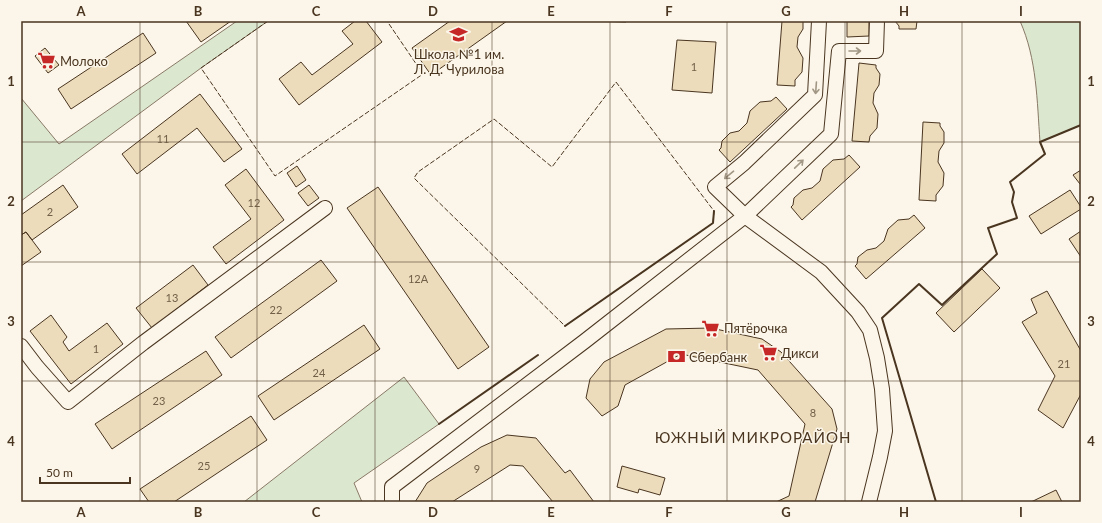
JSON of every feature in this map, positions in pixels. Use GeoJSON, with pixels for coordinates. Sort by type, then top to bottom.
{"type":"FeatureCollection","features":[{"type":"Feature","properties":{"kind":"street"},"geometry":{"type":"LineString","coordinates":[[820,21],[815,95],[744,163],[715,187],[745,216],[821,272],[858,312],[870,330],[878,358],[885,431],[869,502]]}},
{"type":"Feature","properties":{"kind":"street"},"geometry":{"type":"LineString","coordinates":[[392,502],[392,487],[745,216],[831,134],[839,51],[876,51],[877,21]]}},
{"type":"Feature","properties":{"kind":"street"},"geometry":{"type":"LineString","coordinates":[[21,346],[37,367],[68,402],[143,343],[324,208]]}},
{"type":"Feature","properties":{"kind":"green space"},"geometry":{"type":"Polygon","coordinates":[[[237,21],[268,21],[201,68],[21,201],[21,98],[59,144],[237,21]]]}},
{"type":"Feature","properties":{"kind":"green space"},"geometry":{"type":"Polygon","coordinates":[[[1020,21],[1081,21],[1081,125],[1040,142],[1033,65],[1026,35],[1020,21]]]}},
{"type":"Feature","properties":{"kind":"green space"},"geometry":{"type":"Polygon","coordinates":[[[404,377],[439,424],[354,483],[362,502],[244,502],[404,377]]]}},
{"type":"Feature","properties":{"kind":"building"},"geometry":{"type":"Polygon","coordinates":[[[186,21],[231,21],[201,42],[186,21]]]}},
{"type":"Feature","properties":{"kind":"building"},"geometry":{"type":"Polygon","coordinates":[[[355,21],[366,21],[382,42],[299,105],[279,79],[301,62],[312,75],[353,44],[342,31],[355,21]]]}},
{"type":"Feature","properties":{"kind":"building","name":"Школа №1 им. Л. Д. Чурилова"},"geometry":{"type":"Polygon","coordinates":[[[450,21],[507,21],[431,75],[412,48],[450,21]]]}},
{"type":"Feature","properties":{"kind":"building"},"geometry":{"type":"Polygon","coordinates":[[[598,21],[626,21],[626,22],[598,21]]]}},
{"type":"Feature","properties":{"kind":"building"},"geometry":{"type":"Polygon","coordinates":[[[782,21],[803,21],[803,29],[798,37],[797,47],[803,58],[802,72],[795,80],[795,86],[777,85],[782,21]]]}},
{"type":"Feature","properties":{"kind":"building"},"geometry":{"type":"Polygon","coordinates":[[[847,21],[869,21],[869,36],[847,37],[847,21]]]}},
{"type":"Feature","properties":{"kind":"building"},"geometry":{"type":"Polygon","coordinates":[[[895,21],[917,21],[916,29],[899,29],[899,26],[895,21]]]}},
{"type":"Feature","properties":{"kind":"building"},"geometry":{"type":"Polygon","coordinates":[[[143,33],[156,53],[71,109],[58,89],[143,33]]]}},
{"type":"Feature","properties":{"kind":"building"},"geometry":{"type":"Polygon","coordinates":[[[677,40],[716,42],[712,93],[672,90],[677,40]]]}},
{"type":"Feature","properties":{"kind":"building","name":"Молоко"},"geometry":{"type":"Polygon","coordinates":[[[45,48],[59,65],[48,73],[35,56],[45,48]]]}},
{"type":"Feature","properties":{"kind":"building"},"geometry":{"type":"Polygon","coordinates":[[[859,63],[876,65],[876,68],[880,74],[879,85],[874,93],[873,103],[878,114],[877,128],[870,136],[869,142],[852,141],[859,63]]]}},
{"type":"Feature","properties":{"kind":"building"},"geometry":{"type":"Polygon","coordinates":[[[200,94],[242,149],[224,162],[197,128],[137,174],[122,154],[200,94]]]}},
{"type":"Feature","properties":{"kind":"building"},"geometry":{"type":"Polygon","coordinates":[[[776,97],[787,109],[730,162],[719,150],[721,148],[722,141],[730,133],[739,131],[747,123],[750,111],[760,102],[771,101],[776,97]]]}},
{"type":"Feature","properties":{"kind":"building"},"geometry":{"type":"Polygon","coordinates":[[[923,122],[940,123],[940,126],[944,132],[944,143],[939,151],[938,162],[944,173],[943,186],[936,195],[936,201],[919,200],[923,122]]]}},
{"type":"Feature","properties":{"kind":"building"},"geometry":{"type":"Polygon","coordinates":[[[849,155],[860,167],[802,220],[791,207],[793,205],[794,198],[803,190],[812,188],[820,181],[823,169],[833,160],[844,159],[849,155]]]}},
{"type":"Feature","properties":{"kind":"building"},"geometry":{"type":"Polygon","coordinates":[[[297,166],[306,180],[296,187],[287,173],[297,166]]]}},
{"type":"Feature","properties":{"kind":"building"},"geometry":{"type":"Polygon","coordinates":[[[246,169],[284,220],[226,264],[213,247],[251,219],[225,185],[246,169]]]}},
{"type":"Feature","properties":{"kind":"building"},"geometry":{"type":"Polygon","coordinates":[[[1081,170],[1081,183],[1080,184],[1073,175],[1081,170]]]}},
{"type":"Feature","properties":{"kind":"building"},"geometry":{"type":"Polygon","coordinates":[[[63,185],[78,207],[32,240],[26,232],[21,235],[21,215],[63,185]]]}},
{"type":"Feature","properties":{"kind":"building"},"geometry":{"type":"Polygon","coordinates":[[[309,185],[319,198],[308,206],[298,193],[309,185]]]}},
{"type":"Feature","properties":{"kind":"building"},"geometry":{"type":"Polygon","coordinates":[[[378,187],[489,347],[458,369],[347,208],[378,187]]]}},
{"type":"Feature","properties":{"kind":"building"},"geometry":{"type":"Polygon","coordinates":[[[1070,190],[1081,209],[1041,234],[1029,216],[1070,190]]]}},
{"type":"Feature","properties":{"kind":"building"},"geometry":{"type":"Polygon","coordinates":[[[914,215],[925,228],[866,279],[855,266],[857,264],[858,257],[867,250],[876,248],[884,241],[888,229],[898,220],[909,219],[914,215]]]}},
{"type":"Feature","properties":{"kind":"building"},"geometry":{"type":"Polygon","coordinates":[[[1081,231],[1081,257],[1069,239],[1081,231]]]}},
{"type":"Feature","properties":{"kind":"building"},"geometry":{"type":"Polygon","coordinates":[[[26,232],[41,252],[21,266],[21,235],[26,232]]]}},
{"type":"Feature","properties":{"kind":"building"},"geometry":{"type":"Polygon","coordinates":[[[321,260],[337,281],[231,358],[215,337],[321,260]]]}},
{"type":"Feature","properties":{"kind":"building"},"geometry":{"type":"Polygon","coordinates":[[[193,265],[208,285],[152,328],[136,308],[193,265]]]}},
{"type":"Feature","properties":{"kind":"building"},"geometry":{"type":"Polygon","coordinates":[[[982,269],[1000,288],[954,332],[936,313],[982,269]]]}},
{"type":"Feature","properties":{"kind":"building"},"geometry":{"type":"Polygon","coordinates":[[[1047,291],[1081,351],[1081,394],[1063,428],[1038,410],[1055,376],[1022,322],[1037,313],[1031,299],[1047,291]]]}},
{"type":"Feature","properties":{"kind":"building"},"geometry":{"type":"Polygon","coordinates":[[[51,315],[67,337],[63,342],[69,351],[107,323],[123,344],[71,384],[30,331],[51,315]]]}},
{"type":"Feature","properties":{"kind":"building"},"geometry":{"type":"Polygon","coordinates":[[[364,325],[380,349],[274,420],[258,396],[364,325]]]}},
{"type":"Feature","properties":{"kind":"building"},"geometry":{"type":"Polygon","coordinates":[[[711,328],[762,339],[781,352],[832,409],[837,429],[815,502],[776,502],[789,496],[805,424],[758,370],[681,354],[625,385],[618,406],[602,416],[586,398],[590,379],[604,362],[666,329],[711,328]]]}},
{"type":"Feature","properties":{"kind":"building"},"geometry":{"type":"Polygon","coordinates":[[[206,351],[222,375],[112,449],[95,424],[206,351]]]}},
{"type":"Feature","properties":{"kind":"building"},"geometry":{"type":"Polygon","coordinates":[[[251,416],[267,440],[174,502],[149,502],[140,489],[251,416]]]}},
{"type":"Feature","properties":{"kind":"building"},"geometry":{"type":"Polygon","coordinates":[[[507,435],[536,438],[565,473],[570,470],[594,502],[553,502],[523,466],[510,465],[452,502],[415,502],[427,483],[481,447],[507,435]]]}},
{"type":"Feature","properties":{"kind":"building"},"geometry":{"type":"Polygon","coordinates":[[[622,466],[665,478],[660,495],[639,489],[638,493],[617,487],[622,466]]]}},
{"type":"Feature","properties":{"kind":"building"},"geometry":{"type":"Polygon","coordinates":[[[1056,490],[1062,502],[1031,502],[1056,490]]]}},
{"type":"Feature","properties":{"kind":"fence"},"geometry":{"type":"LineString","coordinates":[[268,21],[201,68],[275,176],[423,74],[387,21]]}},
{"type":"Feature","properties":{"kind":"fence"},"geometry":{"type":"LineString","coordinates":[[616,82],[714,211],[713,223],[565,326],[414,178],[418,172],[494,119],[552,167],[616,82]]}},
{"type":"Feature","properties":{"kind":"wall"},"geometry":{"type":"LineString","coordinates":[[936,502],[882,318],[919,284],[942,305],[997,254],[988,228],[1017,218],[1012,202],[1014,192],[1010,182],[1045,154],[1040,142],[1081,125]]}},
{"type":"Feature","properties":{"kind":"wall"},"geometry":{"type":"LineString","coordinates":[[565,326],[713,223],[714,211]]}},
{"type":"Feature","properties":{"kind":"wall"},"geometry":{"type":"LineString","coordinates":[[439,424],[538,355]]}},
{"type":"Feature","properties":{"kind":"place","name":"Школа №1 им. Л. Д. Чурилова"},"geometry":{"type":"Point","coordinates":[459,35]}},
{"type":"Feature","properties":{"kind":"place","name":"Молоко"},"geometry":{"type":"Point","coordinates":[47,61]}},
{"type":"Feature","properties":{"kind":"place","name":"Пятёрочка"},"geometry":{"type":"Point","coordinates":[711,328]}},
{"type":"Feature","properties":{"kind":"place","name":"Дикси"},"geometry":{"type":"Point","coordinates":[768,353]}},
{"type":"Feature","properties":{"kind":"place","name":"Сбербанк"},"geometry":{"type":"Point","coordinates":[676,357]}},
{"type":"Feature","properties":{"kind":"district","name":"ЮЖНЫЙ МИКРОРАЙОН"},"geometry":{"type":"Point","coordinates":[753,437]}}]}
